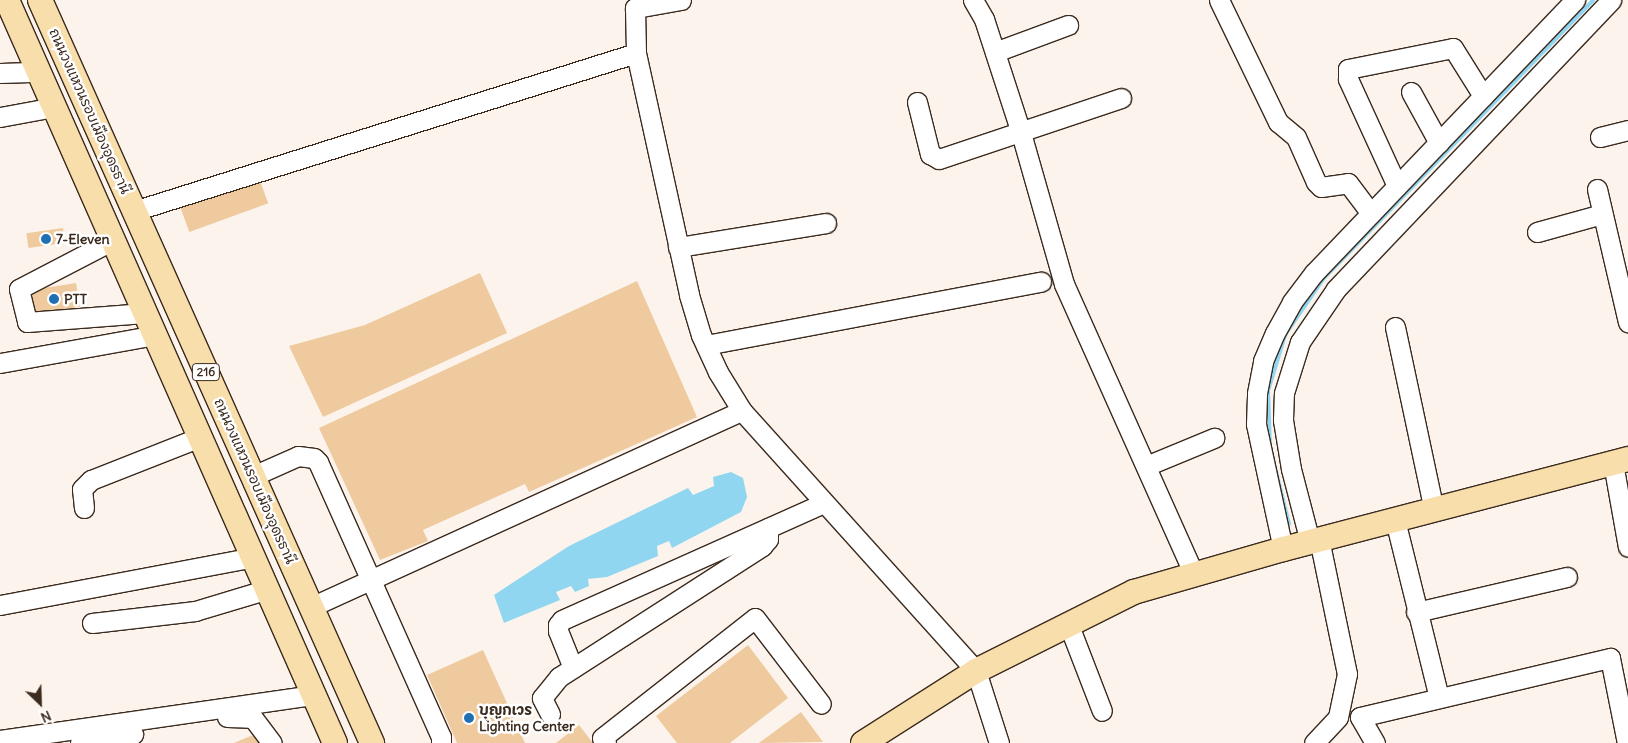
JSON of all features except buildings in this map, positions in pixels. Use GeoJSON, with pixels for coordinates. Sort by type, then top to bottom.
{"type":"FeatureCollection","features":[{"type":"Feature","properties":{"kind":"main road","name":"ถนนวงแหวนรอบเมืองอุดรธานี"},"geometry":{"type":"LineString","coordinates":[[40,0],[372,743]]}},
{"type":"Feature","properties":{"kind":"main road","name":"216"},"geometry":{"type":"LineString","coordinates":[[5,4],[54,107],[335,743]]}},
{"type":"Feature","properties":{"kind":"main road"},"geometry":{"type":"LineString","coordinates":[[876,740],[976,670],[1134,592],[1193,573],[1621,461]]}},
{"type":"Feature","properties":{"kind":"street"},"geometry":{"type":"LineString","coordinates":[[681,0],[635,4],[636,53],[689,295],[706,345],[718,372],[742,411],[976,670],[999,743]]}},
{"type":"Feature","properties":{"kind":"street"},"geometry":{"type":"LineString","coordinates":[[973,0],[984,19],[1021,133],[1064,284],[1193,573]]}},
{"type":"Feature","properties":{"kind":"street"},"geometry":{"type":"LineString","coordinates":[[1219,0],[1278,122],[1296,137],[1316,182],[1321,187],[1348,183],[1371,213]]}},
{"type":"Feature","properties":{"kind":"street"},"geometry":{"type":"LineString","coordinates":[[1314,743],[1338,717],[1348,674],[1314,541],[1290,469],[1283,420],[1284,393],[1300,342],[1336,289],[1611,0]]}},
{"type":"Feature","properties":{"kind":"street"},"geometry":{"type":"LineString","coordinates":[[1283,549],[1256,424],[1257,393],[1264,361],[1292,302],[1314,273],[1483,96],[1566,3]]}},
{"type":"Feature","properties":{"kind":"street"},"geometry":{"type":"LineString","coordinates":[[994,52],[1068,25]]}},
{"type":"Feature","properties":{"kind":"street"},"geometry":{"type":"LineString","coordinates":[[1398,186],[1348,79],[1348,69],[1453,48],[1483,96]]}},
{"type":"Feature","properties":{"kind":"street"},"geometry":{"type":"LineString","coordinates":[[134,211],[636,53]]}},
{"type":"Feature","properties":{"kind":"street"},"geometry":{"type":"LineString","coordinates":[[0,73],[38,72]]}},
{"type":"Feature","properties":{"kind":"street"},"geometry":{"type":"LineString","coordinates":[[1411,92],[1439,143]]}},
{"type":"Feature","properties":{"kind":"street"},"geometry":{"type":"LineString","coordinates":[[917,102],[930,154],[934,159],[1021,133],[1121,98]]}},
{"type":"Feature","properties":{"kind":"street"},"geometry":{"type":"LineString","coordinates":[[0,117],[54,107]]}},
{"type":"Feature","properties":{"kind":"street"},"geometry":{"type":"LineString","coordinates":[[1600,136],[1628,130]]}},
{"type":"Feature","properties":{"kind":"street"},"geometry":{"type":"LineString","coordinates":[[1597,188],[1625,300],[1628,322]]}},
{"type":"Feature","properties":{"kind":"street"},"geometry":{"type":"LineString","coordinates":[[1537,232],[1602,214]]}},
{"type":"Feature","properties":{"kind":"street"},"geometry":{"type":"LineString","coordinates":[[678,247],[826,223]]}},
{"type":"Feature","properties":{"kind":"street"},"geometry":{"type":"LineString","coordinates":[[113,240],[19,289],[27,322],[145,313]]}},
{"type":"Feature","properties":{"kind":"street"},"geometry":{"type":"LineString","coordinates":[[706,345],[1041,282]]}},
{"type":"Feature","properties":{"kind":"street"},"geometry":{"type":"LineString","coordinates":[[1394,327],[1434,510]]}},
{"type":"Feature","properties":{"kind":"street"},"geometry":{"type":"LineString","coordinates":[[0,363],[155,335]]}},
{"type":"Feature","properties":{"kind":"street"},"geometry":{"type":"LineString","coordinates":[[312,607],[742,411]]}},
{"type":"Feature","properties":{"kind":"street"},"geometry":{"type":"LineString","coordinates":[[84,508],[82,489],[91,480],[200,437]]}},
{"type":"Feature","properties":{"kind":"street"},"geometry":{"type":"LineString","coordinates":[[1146,466],[1214,438]]}},
{"type":"Feature","properties":{"kind":"street"},"geometry":{"type":"LineString","coordinates":[[253,476],[298,456],[314,458],[441,737],[441,743]]}},
{"type":"Feature","properties":{"kind":"street"},"geometry":{"type":"LineString","coordinates":[[1621,461],[1628,547]]}},
{"type":"Feature","properties":{"kind":"street"},"geometry":{"type":"LineString","coordinates":[[573,668],[558,630],[558,625],[562,620],[824,503]]}},
{"type":"Feature","properties":{"kind":"street"},"geometry":{"type":"LineString","coordinates":[[1395,520],[1416,612],[1440,698]]}},
{"type":"Feature","properties":{"kind":"street"},"geometry":{"type":"LineString","coordinates":[[550,714],[542,698],[544,691],[573,668],[762,546],[768,539],[768,528]]}},
{"type":"Feature","properties":{"kind":"street"},"geometry":{"type":"LineString","coordinates":[[0,606],[253,557]]}},
{"type":"Feature","properties":{"kind":"street"},"geometry":{"type":"LineString","coordinates":[[1416,612],[1567,577]]}},
{"type":"Feature","properties":{"kind":"street"},"geometry":{"type":"LineString","coordinates":[[92,623],[195,610],[268,590]]}},
{"type":"Feature","properties":{"kind":"street"},"geometry":{"type":"LineString","coordinates":[[606,743],[602,738],[755,618],[821,704]]}},
{"type":"Feature","properties":{"kind":"street"},"geometry":{"type":"LineString","coordinates":[[1068,623],[1102,710]]}},
{"type":"Feature","properties":{"kind":"street"},"geometry":{"type":"LineString","coordinates":[[1374,743],[1360,717],[1610,658],[1627,743]]}},
{"type":"Feature","properties":{"kind":"street"},"geometry":{"type":"LineString","coordinates":[[0,740],[314,695]]}},
{"type":"Feature","properties":{"kind":"street"},"geometry":{"type":"LineString","coordinates":[[80,743],[239,715],[258,722],[272,743]]}},
{"type":"Feature","properties":{"kind":"water"},"geometry":{"type":"Polygon","coordinates":[[[731,472],[743,478],[747,497],[741,512],[672,548],[669,541],[657,546],[658,556],[607,577],[588,579],[589,586],[575,592],[571,586],[556,592],[560,600],[504,623],[494,595],[569,546],[688,488],[693,495],[714,486],[713,477],[731,472]]]}},
{"type":"Feature","properties":{"kind":"waterway"},"geometry":{"type":"LineString","coordinates":[[1289,524],[1270,447],[1268,391],[1285,335],[1323,279],[1593,0]]}},
{"type":"Feature","properties":{"kind":"place","name":"7-Eleven"},"geometry":{"type":"Point","coordinates":[46,239]}},
{"type":"Feature","properties":{"kind":"place","name":"PTT"},"geometry":{"type":"Point","coordinates":[54,299]}},
{"type":"Feature","properties":{"kind":"place","name":"บุญกเวร Lighting Center"},"geometry":{"type":"Point","coordinates":[469,718]}}]}
